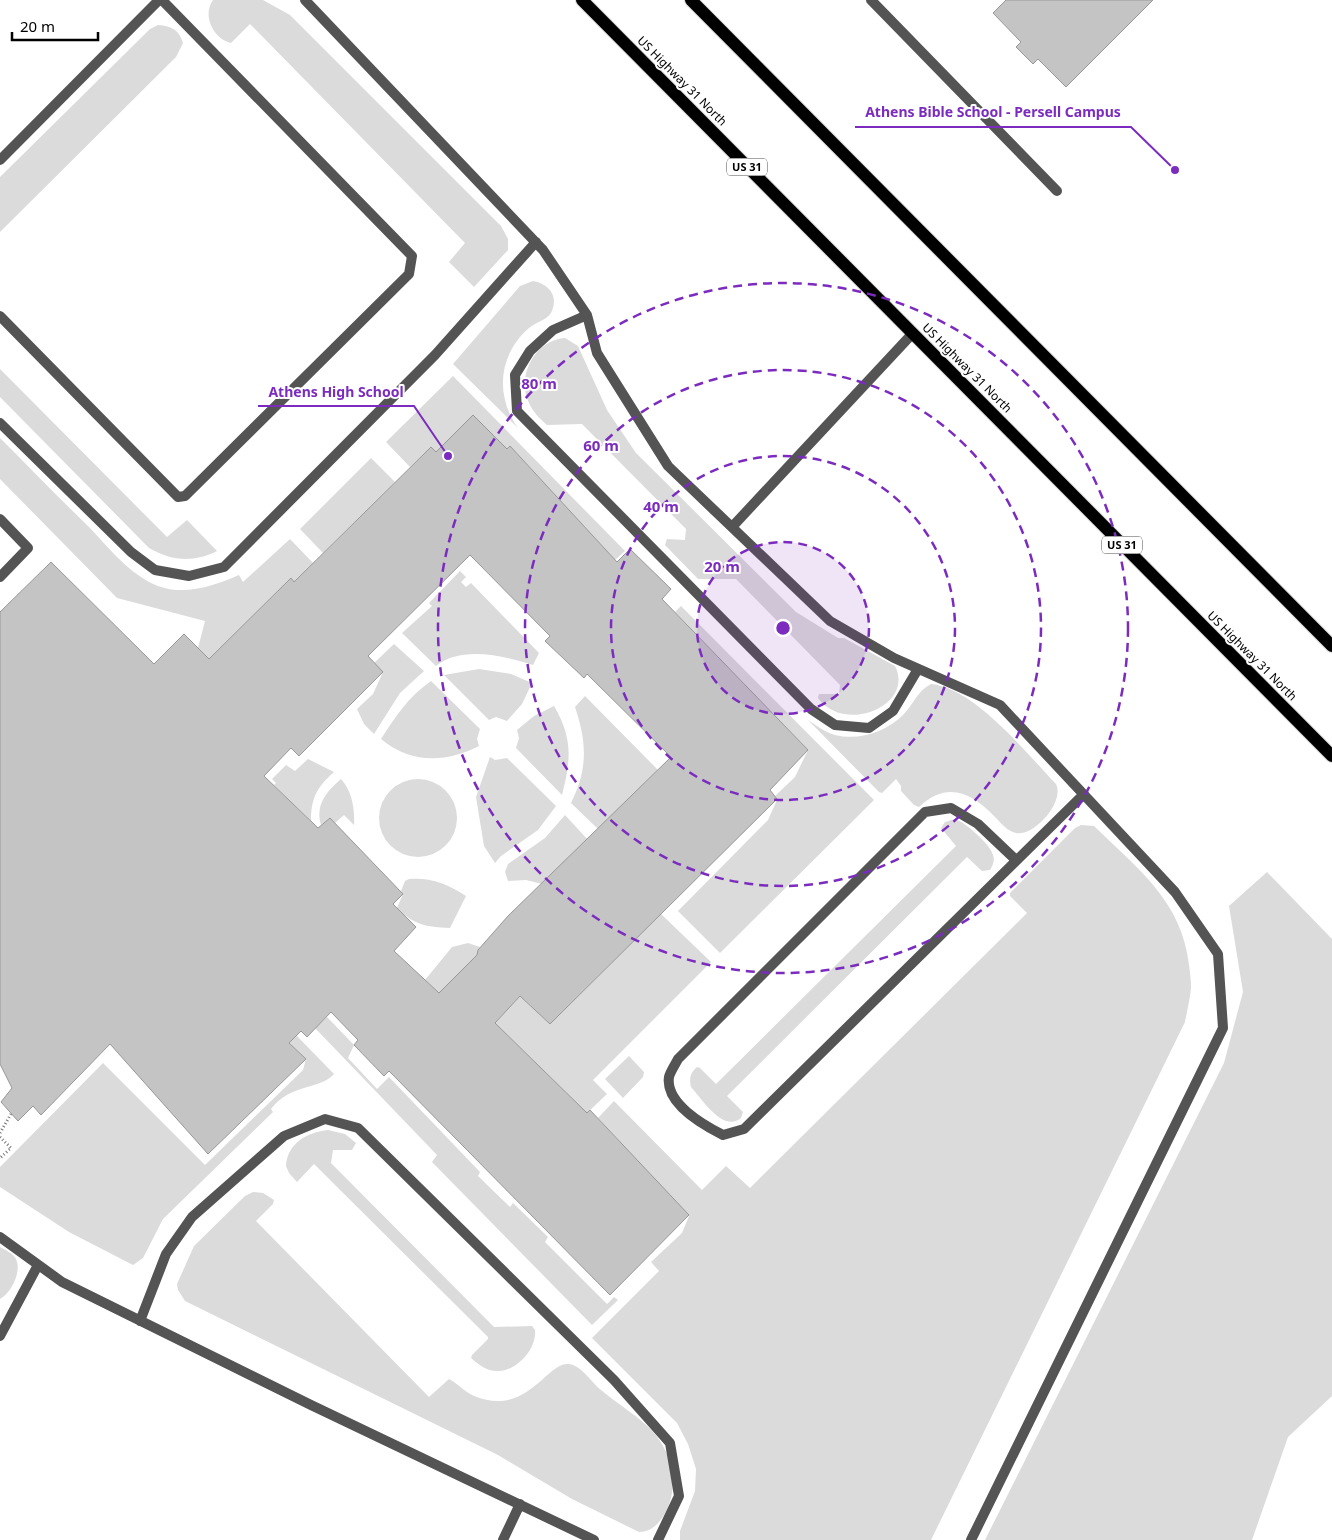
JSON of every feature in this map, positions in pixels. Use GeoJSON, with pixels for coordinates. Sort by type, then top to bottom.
{"type":"FeatureCollection","features":[{"type":"Feature","properties":{"kind":"main road","name":"US Highway 31 North"},"geometry":{"type":"LineString","coordinates":[[582,0],[1332,756]]}},
{"type":"Feature","properties":{"kind":"main road"},"geometry":{"type":"LineString","coordinates":[[691,0],[1332,646]]}},
{"type":"Feature","properties":{"kind":"lane"},"geometry":{"type":"LineString","coordinates":[[0,160],[160,0],[412,256],[409,274],[185,496],[178,497],[0,316]]}},
{"type":"Feature","properties":{"kind":"lane"},"geometry":{"type":"LineString","coordinates":[[305,0],[536,242],[587,316],[597,353],[668,466],[830,621],[894,658],[1000,705],[1175,892],[1218,954],[1223,1028],[971,1540]]}},
{"type":"Feature","properties":{"kind":"lane"},"geometry":{"type":"LineString","coordinates":[[872,0],[1057,190]]}},
{"type":"Feature","properties":{"kind":"lane"},"geometry":{"type":"LineString","coordinates":[[0,423],[131,552],[155,570],[189,576],[224,567],[435,356],[536,242]]}},
{"type":"Feature","properties":{"kind":"lane"},"geometry":{"type":"LineString","coordinates":[[587,316],[554,330],[530,350],[515,375],[517,411],[811,709],[835,725],[869,728],[893,711],[918,669]]}},
{"type":"Feature","properties":{"kind":"lane"},"geometry":{"type":"LineString","coordinates":[[732,527],[913,333]]}},
{"type":"Feature","properties":{"kind":"lane"},"geometry":{"type":"LineString","coordinates":[[0,519],[28,548],[0,577]]}},
{"type":"Feature","properties":{"kind":"lane"},"geometry":{"type":"LineString","coordinates":[[1016,860],[978,824],[952,808],[924,812],[678,1059],[669,1078],[672,1097],[701,1124],[723,1135],[744,1129],[1084,794]]}},
{"type":"Feature","properties":{"kind":"lane"},"geometry":{"type":"LineString","coordinates":[[140,1321],[166,1254],[192,1217],[284,1136],[325,1119],[358,1128],[614,1380],[670,1443],[679,1496],[658,1540]]}},
{"type":"Feature","properties":{"kind":"lane"},"geometry":{"type":"LineString","coordinates":[[0,1237],[62,1282],[594,1540]]}},
{"type":"Feature","properties":{"kind":"lane"},"geometry":{"type":"LineString","coordinates":[[0,1336],[38,1265]]}},
{"type":"Feature","properties":{"kind":"lane"},"geometry":{"type":"LineString","coordinates":[[503,1540],[520,1504]]}},
{"type":"Feature","properties":{"kind":"path"},"geometry":{"type":"LineString","coordinates":[[0,1133],[11,1114]]}},
{"type":"Feature","properties":{"kind":"path"},"geometry":{"type":"LineString","coordinates":[[0,1137],[11,1148],[0,1158]]}},
{"type":"Feature","properties":{"kind":"shaded area"},"geometry":{"type":"Polygon","coordinates":[[[213,0],[263,0],[290,15],[501,226],[508,239],[508,250],[474,287],[449,262],[465,243],[250,24],[231,43],[219,37],[214,32],[209,19],[210,6],[213,0]]]}},
{"type":"Feature","properties":{"kind":"shaded area"},"geometry":{"type":"Polygon","coordinates":[[[158,25],[167,26],[179,35],[183,43],[176,57],[0,232],[0,177],[150,29],[158,25]]]}},
{"type":"Feature","properties":{"kind":"shaded area"},"geometry":{"type":"Polygon","coordinates":[[[533,281],[548,288],[554,302],[549,316],[529,328],[511,351],[506,363],[503,389],[511,416],[518,428],[453,364],[520,286],[533,281]]]}},
{"type":"Feature","properties":{"kind":"shaded area"},"geometry":{"type":"Polygon","coordinates":[[[565,338],[578,346],[607,410],[636,453],[796,612],[838,638],[844,638],[895,666],[899,680],[895,693],[887,703],[874,710],[860,714],[844,714],[830,709],[818,698],[819,694],[839,694],[840,685],[736,579],[698,579],[665,545],[667,539],[685,540],[686,529],[582,424],[547,425],[537,415],[529,403],[526,393],[527,371],[537,352],[545,345],[554,340],[565,338]]]}},
{"type":"Feature","properties":{"kind":"shaded area"},"geometry":{"type":"Polygon","coordinates":[[[0,369],[167,537],[187,520],[217,551],[191,559],[183,559],[166,556],[149,548],[0,397],[0,369]]]}},
{"type":"Feature","properties":{"kind":"shaded area"},"geometry":{"type":"Polygon","coordinates":[[[453,376],[625,551],[615,560],[510,446],[507,449],[436,452],[431,447],[410,467],[386,442],[453,376]]]}},
{"type":"Feature","properties":{"kind":"shaded area"},"geometry":{"type":"Polygon","coordinates":[[[0,438],[120,560],[138,575],[158,586],[168,589],[189,590],[219,583],[239,575],[243,582],[290,539],[313,563],[294,582],[290,579],[209,659],[198,648],[205,621],[117,598],[0,479],[0,438]]]}},
{"type":"Feature","properties":{"kind":"shaded area"},"geometry":{"type":"Polygon","coordinates":[[[371,458],[395,482],[323,553],[300,529],[371,458]]]}},
{"type":"Feature","properties":{"kind":"shaded area"},"geometry":{"type":"Polygon","coordinates":[[[460,571],[466,577],[461,582],[466,587],[471,583],[539,653],[533,665],[510,658],[471,654],[446,660],[436,666],[402,633],[432,606],[429,603],[460,571]]]}},
{"type":"Feature","properties":{"kind":"shaded area"},"geometry":{"type":"Polygon","coordinates":[[[681,606],[874,800],[720,953],[678,911],[768,820],[777,800],[775,796],[795,777],[808,750],[675,612],[681,606]]]}},
{"type":"Feature","properties":{"kind":"shaded area"},"geometry":{"type":"Polygon","coordinates":[[[394,644],[424,671],[400,693],[374,734],[364,724],[357,709],[373,694],[383,672],[374,663],[394,644]]]}},
{"type":"Feature","properties":{"kind":"shaded area"},"geometry":{"type":"Polygon","coordinates":[[[479,669],[511,674],[532,683],[522,704],[507,721],[496,717],[489,720],[444,675],[479,669]]]}},
{"type":"Feature","properties":{"kind":"shaded area"},"geometry":{"type":"Polygon","coordinates":[[[431,681],[480,729],[477,739],[479,746],[454,756],[429,758],[416,757],[404,753],[381,739],[409,700],[431,681]]]}},
{"type":"Feature","properties":{"kind":"shaded area"},"geometry":{"type":"Polygon","coordinates":[[[931,684],[948,688],[982,709],[1015,740],[1056,784],[1058,791],[1052,808],[1046,817],[1031,830],[1023,833],[1013,832],[977,801],[958,793],[939,794],[919,807],[914,805],[901,791],[901,786],[896,779],[882,793],[879,792],[808,720],[825,731],[844,737],[872,734],[896,721],[907,711],[922,690],[931,684]]]}},
{"type":"Feature","properties":{"kind":"shaded area"},"geometry":{"type":"Polygon","coordinates":[[[585,696],[658,770],[598,829],[571,803],[577,791],[584,756],[582,732],[575,707],[585,696]]]}},
{"type":"Feature","properties":{"kind":"shaded area"},"geometry":{"type":"Polygon","coordinates":[[[554,706],[565,728],[568,749],[567,771],[562,795],[516,748],[519,738],[517,730],[534,716],[554,706]]]}},
{"type":"Feature","properties":{"kind":"shaded area"},"geometry":{"type":"Polygon","coordinates":[[[490,757],[495,760],[507,758],[556,806],[538,830],[501,856],[495,863],[484,846],[476,797],[490,757]]]}},
{"type":"Feature","properties":{"kind":"shaded area"},"geometry":{"type":"Polygon","coordinates":[[[308,759],[334,772],[323,783],[316,794],[312,806],[311,821],[274,785],[276,783],[272,779],[286,765],[295,771],[308,759]]]}},
{"type":"Feature","properties":{"kind":"shaded area"},"geometry":{"type":"Polygon","coordinates":[[[341,779],[348,789],[352,800],[354,825],[344,815],[335,823],[330,818],[321,825],[319,811],[323,799],[341,779]]]}},
{"type":"Feature","properties":{"kind":"shaded area"},"geometry":{"type":"Polygon","coordinates":[[[418,779],[433,782],[445,791],[454,803],[457,818],[454,833],[445,845],[433,854],[418,857],[403,854],[391,845],[382,833],[379,818],[382,803],[391,791],[403,782],[418,779]]]}},
{"type":"Feature","properties":{"kind":"shaded area"},"geometry":{"type":"Polygon","coordinates":[[[565,815],[588,840],[542,884],[526,880],[508,881],[505,872],[508,864],[545,838],[565,815]]]}},
{"type":"Feature","properties":{"kind":"shaded area"},"geometry":{"type":"Polygon","coordinates":[[[955,819],[965,824],[988,846],[994,857],[990,870],[982,871],[967,857],[727,1096],[743,1112],[741,1118],[727,1121],[713,1113],[691,1087],[691,1076],[695,1069],[697,1067],[700,1068],[716,1084],[956,846],[941,828],[945,822],[955,819]]]}},
{"type":"Feature","properties":{"kind":"shaded area"},"geometry":{"type":"Polygon","coordinates":[[[1081,825],[1094,826],[1141,872],[1155,887],[1177,922],[1185,942],[1191,979],[1191,992],[1185,1022],[931,1540],[680,1540],[680,1531],[695,1491],[696,1469],[688,1444],[677,1423],[592,1338],[659,1271],[651,1262],[682,1233],[689,1216],[598,1118],[614,1101],[702,1190],[726,1166],[750,1188],[1027,913],[1010,896],[1010,893],[1075,828],[1081,825]]]}},
{"type":"Feature","properties":{"kind":"shaded area"},"geometry":{"type":"Polygon","coordinates":[[[1267,872],[1332,939],[1332,1396],[1288,1437],[1252,1540],[985,1540],[1224,1063],[1243,992],[1229,906],[1267,872]]]}},
{"type":"Feature","properties":{"kind":"shaded area"},"geometry":{"type":"Polygon","coordinates":[[[409,879],[425,879],[439,882],[466,896],[450,928],[434,927],[415,922],[397,908],[403,894],[401,891],[405,881],[409,879]]]}},
{"type":"Feature","properties":{"kind":"shaded area"},"geometry":{"type":"Polygon","coordinates":[[[661,914],[711,962],[593,1080],[607,1094],[587,1113],[495,1023],[520,996],[550,1024],[661,914]]]}},
{"type":"Feature","properties":{"kind":"shaded area"},"geometry":{"type":"Polygon","coordinates":[[[468,943],[480,947],[477,955],[439,993],[425,980],[452,947],[468,943]]]}},
{"type":"Feature","properties":{"kind":"shaded area"},"geometry":{"type":"Polygon","coordinates":[[[327,1017],[354,1045],[348,1058],[377,1089],[389,1077],[480,1172],[478,1176],[510,1207],[513,1203],[548,1237],[545,1242],[607,1304],[614,1297],[618,1300],[592,1325],[432,1162],[437,1155],[315,1028],[327,1017]]]}},
{"type":"Feature","properties":{"kind":"shaded area"},"geometry":{"type":"Polygon","coordinates":[[[296,1035],[334,1074],[321,1083],[296,1091],[279,1101],[271,1109],[273,1112],[163,1219],[143,1258],[133,1265],[69,1232],[0,1187],[0,1167],[103,1063],[205,1165],[303,1070],[306,1059],[289,1043],[296,1035]]]}},
{"type":"Feature","properties":{"kind":"shaded area"},"geometry":{"type":"Polygon","coordinates":[[[629,1056],[644,1072],[643,1077],[623,1098],[605,1079],[629,1056]]]}},
{"type":"Feature","properties":{"kind":"shaded area"},"geometry":{"type":"Polygon","coordinates":[[[328,1130],[345,1134],[356,1143],[352,1150],[333,1150],[331,1163],[494,1327],[532,1326],[535,1330],[533,1344],[525,1357],[513,1367],[495,1371],[484,1368],[471,1358],[488,1337],[314,1164],[297,1182],[289,1173],[286,1166],[287,1158],[294,1145],[306,1136],[328,1130]]]}},
{"type":"Feature","properties":{"kind":"shaded area"},"geometry":{"type":"Polygon","coordinates":[[[253,1192],[263,1193],[274,1200],[273,1204],[256,1221],[429,1397],[449,1379],[474,1396],[492,1401],[508,1400],[522,1395],[561,1365],[574,1365],[582,1371],[601,1390],[646,1425],[663,1445],[672,1473],[673,1484],[669,1503],[660,1521],[651,1529],[639,1532],[572,1499],[498,1455],[185,1301],[178,1290],[177,1284],[194,1246],[245,1196],[253,1192]]]}},
{"type":"Feature","properties":{"kind":"shaded area"},"geometry":{"type":"Polygon","coordinates":[[[0,1247],[15,1257],[18,1270],[8,1292],[0,1299],[0,1247]]]}},
{"type":"Feature","properties":{"kind":"building"},"geometry":{"type":"Polygon","coordinates":[[[1006,0],[1153,0],[1066,87],[1038,59],[1033,64],[1016,47],[1021,42],[993,13],[1006,0]]]}},
{"type":"Feature","properties":{"kind":"building"},"geometry":{"type":"Polygon","coordinates":[[[473,415],[507,449],[510,446],[617,562],[630,549],[671,589],[662,599],[808,750],[770,790],[777,799],[550,1024],[520,996],[495,1023],[587,1113],[590,1110],[689,1215],[610,1295],[389,1071],[384,1076],[354,1045],[358,1040],[331,1012],[307,1037],[301,1031],[289,1043],[306,1059],[208,1154],[110,1044],[41,1115],[33,1106],[18,1121],[1,1102],[12,1088],[0,1064],[0,612],[51,562],[154,664],[184,634],[209,659],[291,578],[294,582],[431,447],[436,452],[473,415]],[[470,555],[368,656],[383,672],[299,756],[291,748],[264,776],[318,828],[330,818],[403,894],[393,904],[416,927],[394,951],[439,993],[477,955],[478,950],[508,916],[671,757],[587,674],[584,678],[545,641],[550,636],[470,555]]]}},
{"type":"Feature","properties":{"kind":"place","name":"Athens Bible School - Persell Campus"},"geometry":{"type":"Point","coordinates":[1175,170]}},
{"type":"Feature","properties":{"kind":"place","name":"Athens High School"},"geometry":{"type":"Point","coordinates":[448,456]}}]}
